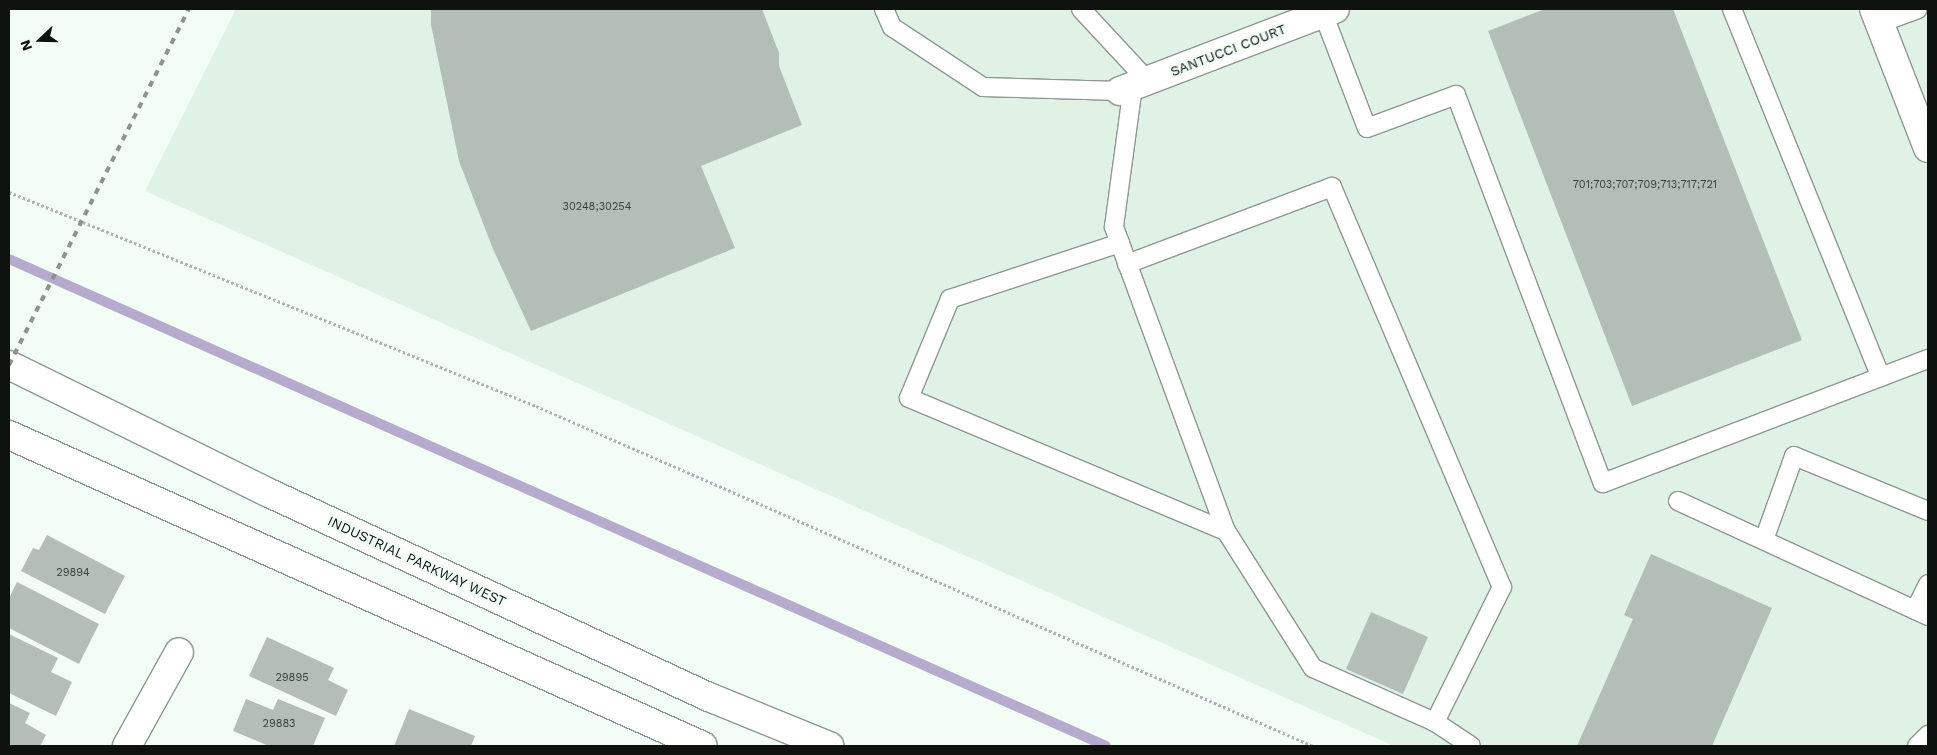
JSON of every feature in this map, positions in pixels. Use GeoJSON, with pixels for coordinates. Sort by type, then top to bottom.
{"type":"FeatureCollection","features":[{"type":"Feature","properties":{"kind":"main road","name":"SANTUCCI COURT"},"geometry":{"type":"LineString","coordinates":[[1134,86],[1329,11]]}},
{"type":"Feature","properties":{"kind":"main road"},"geometry":{"type":"LineString","coordinates":[[1877,16],[1928,148]]}},
{"type":"Feature","properties":{"kind":"main road","name":"INDUSTRIAL PARKWAY WEST"},"geometry":{"type":"LineString","coordinates":[[9,365],[285,500],[709,696],[829,746]]}},
{"type":"Feature","properties":{"kind":"main road"},"geometry":{"type":"LineString","coordinates":[[9,435],[703,746]]}},
{"type":"Feature","properties":{"kind":"main road"},"geometry":{"type":"LineString","coordinates":[[127,746],[179,652]]}},
{"type":"Feature","properties":{"kind":"lane"},"geometry":{"type":"LineString","coordinates":[[884,9],[892,27],[983,87],[1134,86]]}},
{"type":"Feature","properties":{"kind":"lane"},"geometry":{"type":"LineString","coordinates":[[1081,9],[1134,86],[1114,228],[1226,531],[1313,668],[1435,722],[1471,746]]}},
{"type":"Feature","properties":{"kind":"lane"},"geometry":{"type":"LineString","coordinates":[[1732,9],[1881,377]]}},
{"type":"Feature","properties":{"kind":"lane"},"geometry":{"type":"LineString","coordinates":[[1877,16],[1918,9]]}},
{"type":"Feature","properties":{"kind":"lane"},"geometry":{"type":"LineString","coordinates":[[1329,11],[1367,128],[1456,95],[1603,483],[1928,359]]}},
{"type":"Feature","properties":{"kind":"lane"},"geometry":{"type":"LineString","coordinates":[[1127,264],[1332,187],[1502,587],[1435,722]]}},
{"type":"Feature","properties":{"kind":"lane"},"geometry":{"type":"LineString","coordinates":[[1120,243],[950,299],[909,398],[1226,531]]}},
{"type":"Feature","properties":{"kind":"lane"},"geometry":{"type":"LineString","coordinates":[[1764,540],[1794,456],[1928,511]]}},
{"type":"Feature","properties":{"kind":"lane"},"geometry":{"type":"LineString","coordinates":[[1678,501],[1922,613],[1928,584]]}},
{"type":"Feature","properties":{"kind":"lane"},"geometry":{"type":"LineString","coordinates":[[1917,746],[1928,735]]}},
{"type":"Feature","properties":{"kind":"path"},"geometry":{"type":"LineString","coordinates":[[9,192],[536,406],[1313,746]]}},
{"type":"Feature","properties":{"kind":"shaded area"},"geometry":{"type":"Polygon","coordinates":[[[236,9],[1928,9],[1928,746],[1394,746],[145,191],[236,9]]]}},
{"type":"Feature","properties":{"kind":"building"},"geometry":{"type":"Polygon","coordinates":[[[431,9],[762,9],[779,53],[779,66],[802,125],[701,166],[735,248],[531,331],[493,249],[459,161],[431,25],[431,9]]]}},
{"type":"Feature","properties":{"kind":"building"},"geometry":{"type":"Polygon","coordinates":[[[1545,9],[1673,9],[1802,340],[1632,406],[1488,31],[1545,9]]]}},
{"type":"Feature","properties":{"kind":"building"},"geometry":{"type":"Polygon","coordinates":[[[47,535],[125,576],[105,614],[21,571],[33,548],[39,550],[47,535]]]}},
{"type":"Feature","properties":{"kind":"building"},"geometry":{"type":"Polygon","coordinates":[[[1651,554],[1772,608],[1712,746],[1577,746],[1633,619],[1624,615],[1651,554]]]}},
{"type":"Feature","properties":{"kind":"building"},"geometry":{"type":"Polygon","coordinates":[[[17,582],[99,624],[79,664],[9,628],[9,598],[17,582]]]}},
{"type":"Feature","properties":{"kind":"building"},"geometry":{"type":"Polygon","coordinates":[[[1371,612],[1428,637],[1403,694],[1346,669],[1371,612]]]}},
{"type":"Feature","properties":{"kind":"building"},"geometry":{"type":"Polygon","coordinates":[[[9,634],[58,658],[51,672],[72,682],[56,716],[9,693],[9,634]]]}},
{"type":"Feature","properties":{"kind":"building"},"geometry":{"type":"Polygon","coordinates":[[[267,637],[334,668],[328,680],[348,690],[336,716],[249,676],[267,637]]]}},
{"type":"Feature","properties":{"kind":"building"},"geometry":{"type":"Polygon","coordinates":[[[246,699],[273,710],[278,699],[325,718],[313,746],[269,746],[233,731],[246,699]]]}},
{"type":"Feature","properties":{"kind":"building"},"geometry":{"type":"Polygon","coordinates":[[[9,703],[30,713],[25,723],[46,735],[40,746],[9,746],[9,703]]]}},
{"type":"Feature","properties":{"kind":"building"},"geometry":{"type":"Polygon","coordinates":[[[409,709],[475,736],[471,746],[394,746],[409,709]]]}},
{"type":"Feature","properties":{"kind":"waterway"},"geometry":{"type":"LineString","coordinates":[[9,259],[1106,746]]}},
{"type":"Feature","properties":{"kind":"railway"},"geometry":{"type":"LineString","coordinates":[[9,365],[189,9]]}}]}
